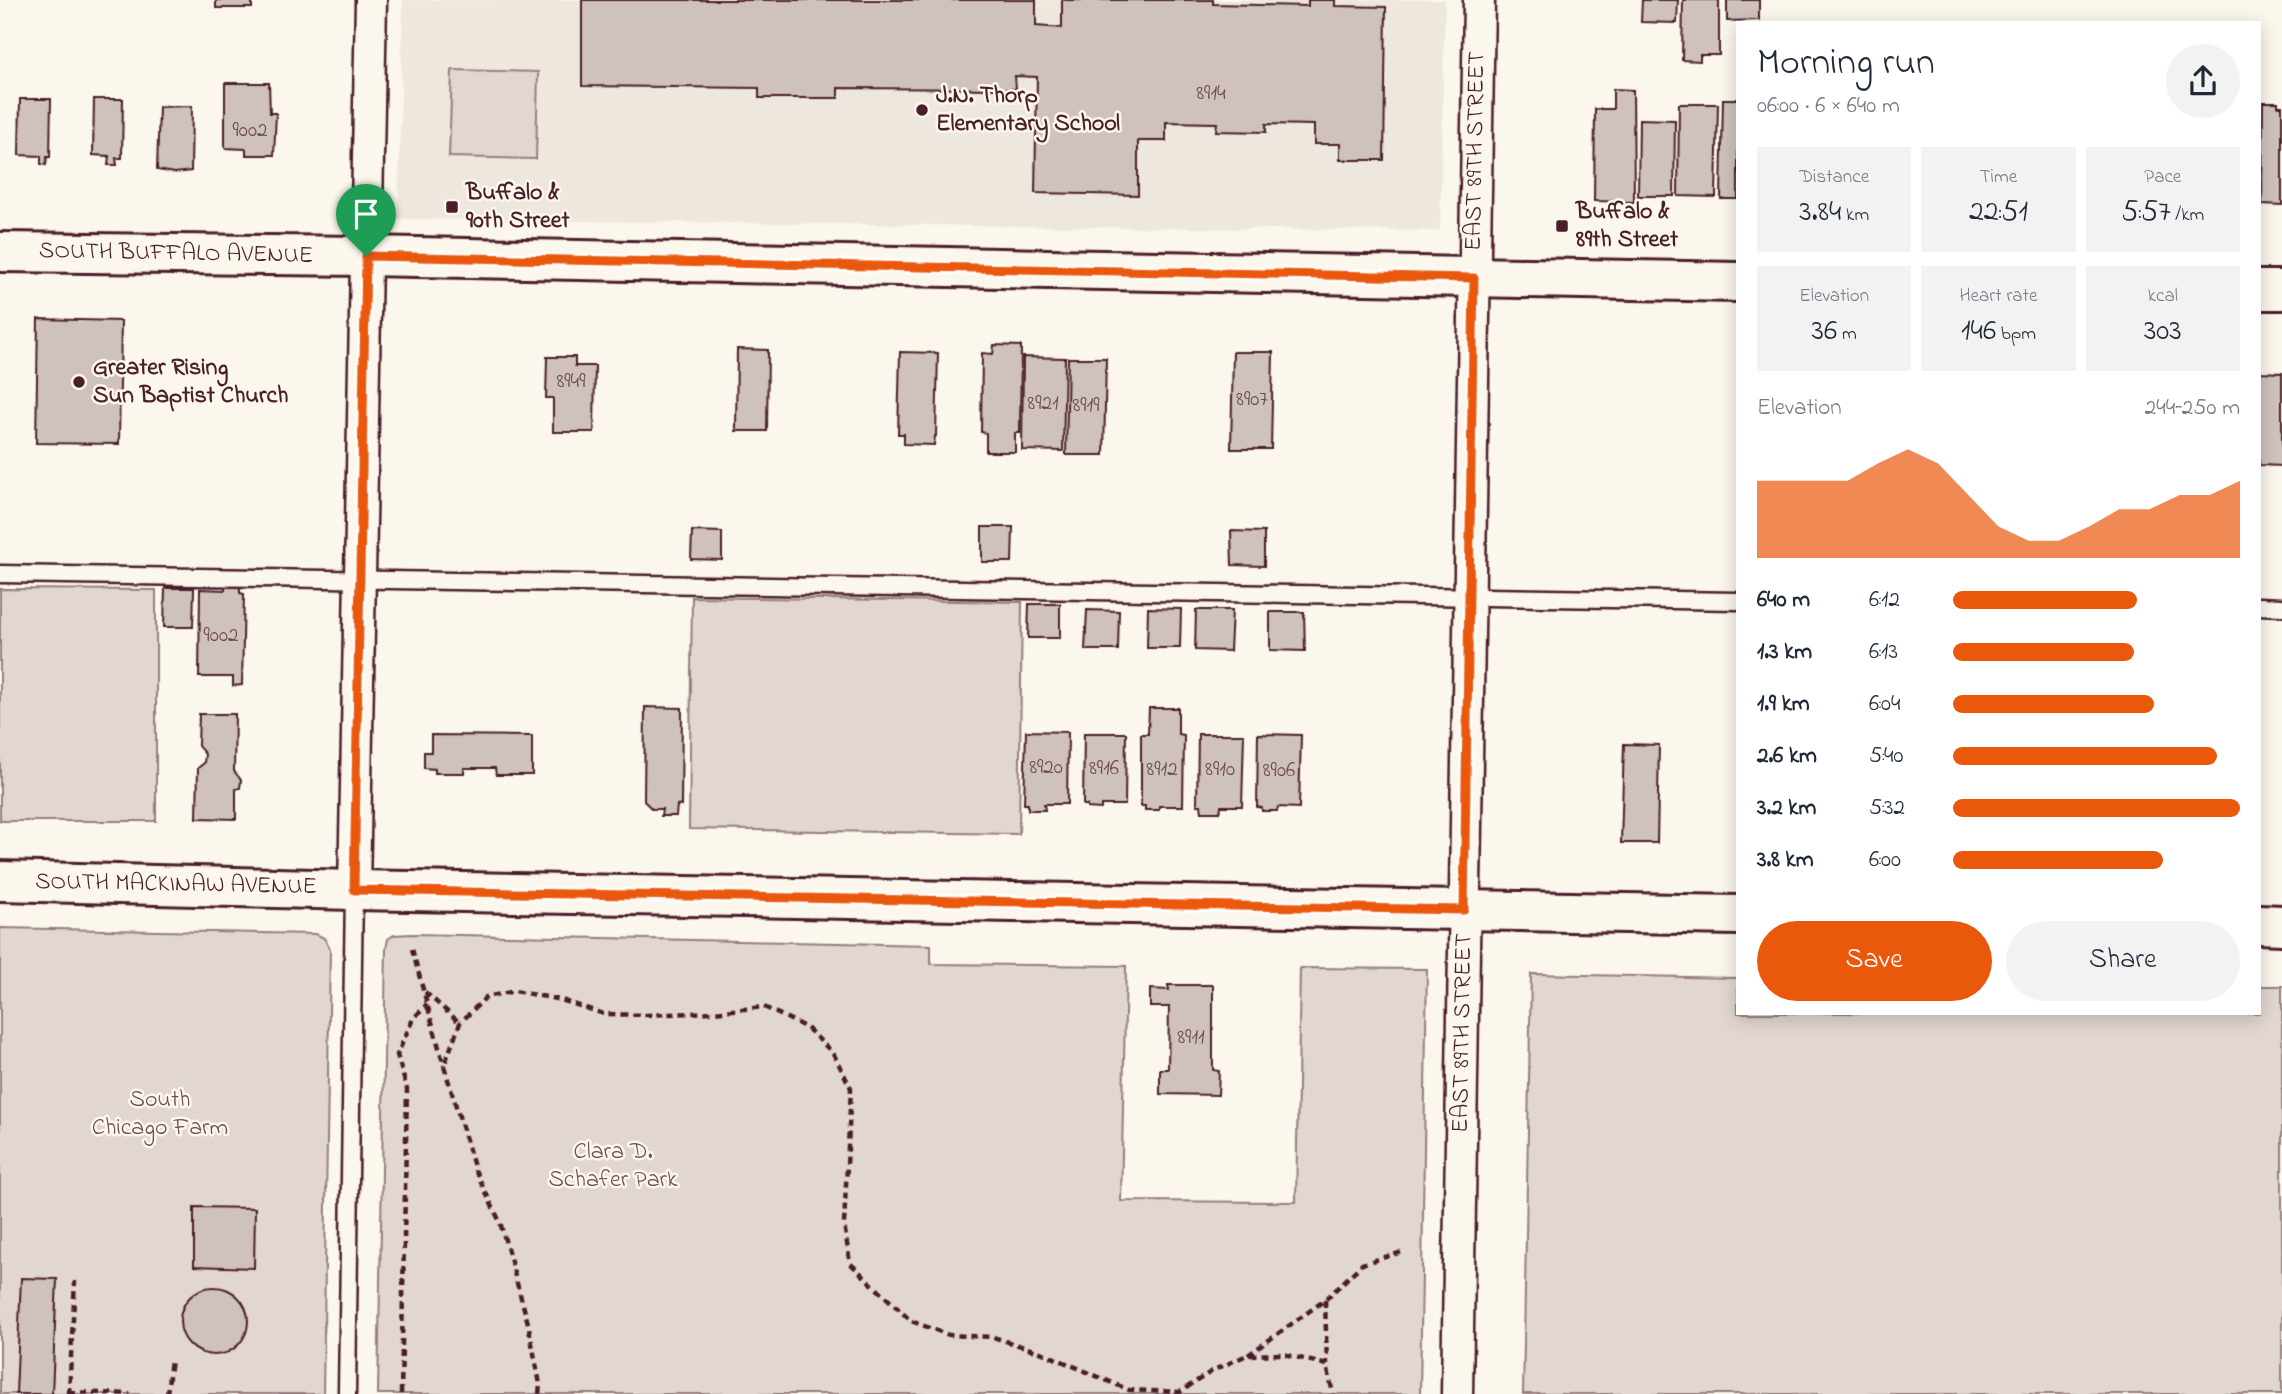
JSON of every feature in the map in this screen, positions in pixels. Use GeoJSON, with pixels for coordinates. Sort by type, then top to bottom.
{"type":"FeatureCollection","features":[{"type":"Feature","properties":{"kind":"main road","name":"SOUTH BUFFALO AVENUE"},"geometry":{"type":"LineString","coordinates":[[0,252],[366,256],[1736,282]]}},
{"type":"Feature","properties":{"kind":"main road"},"geometry":{"type":"LineString","coordinates":[[2261,290],[2282,290]]}},
{"type":"Feature","properties":{"kind":"main road","name":"SOUTH MACKINAW AVENUE"},"geometry":{"type":"LineString","coordinates":[[0,881],[1736,915]]}},
{"type":"Feature","properties":{"kind":"main road"},"geometry":{"type":"LineString","coordinates":[[2261,924],[2282,925]]}},
{"type":"Feature","properties":{"kind":"street"},"geometry":{"type":"LineString","coordinates":[[354,890],[372,0]]}},
{"type":"Feature","properties":{"kind":"street","name":"EAST 89TH STREET"},"geometry":{"type":"LineString","coordinates":[[1457,1394],[1479,0]]}},
{"type":"Feature","properties":{"kind":"lane"},"geometry":{"type":"LineString","coordinates":[[0,574],[1736,601]]}},
{"type":"Feature","properties":{"kind":"lane"},"geometry":{"type":"LineString","coordinates":[[2261,606],[2282,607]]}},
{"type":"Feature","properties":{"kind":"lane"},"geometry":{"type":"LineString","coordinates":[[347,1394],[354,890]]}},
{"type":"Feature","properties":{"kind":"path"},"geometry":{"type":"LineString","coordinates":[[412,949],[475,1170],[500,1222],[528,1323],[540,1384],[539,1394]]}},
{"type":"Feature","properties":{"kind":"path"},"geometry":{"type":"LineString","coordinates":[[444,1066],[460,1023],[486,997],[515,991],[561,1000],[604,1014],[713,1013],[764,1007],[807,1028],[833,1053],[851,1088],[844,1224],[850,1264],[911,1321],[949,1335],[993,1337],[1043,1353],[1129,1390],[1180,1392],[1212,1371],[1247,1355],[1325,1300],[1362,1264],[1402,1252]]}},
{"type":"Feature","properties":{"kind":"path"},"geometry":{"type":"LineString","coordinates":[[424,992],[460,1023]]}},
{"type":"Feature","properties":{"kind":"path"},"geometry":{"type":"LineString","coordinates":[[401,1394],[407,1089],[397,1055],[413,1019],[427,1004]]}},
{"type":"Feature","properties":{"kind":"path"},"geometry":{"type":"LineString","coordinates":[[75,1280],[69,1393],[130,1394]]}},
{"type":"Feature","properties":{"kind":"path"},"geometry":{"type":"LineString","coordinates":[[1325,1300],[1327,1365],[1333,1394]]}},
{"type":"Feature","properties":{"kind":"path"},"geometry":{"type":"LineString","coordinates":[[1247,1355],[1284,1354],[1327,1365]]}},
{"type":"Feature","properties":{"kind":"path"},"geometry":{"type":"LineString","coordinates":[[167,1394],[171,1359]]}},
{"type":"Feature","properties":{"kind":"shaded area","name":"J.N. Thorp Elementary School"},"geometry":{"type":"Polygon","coordinates":[[[403,0],[1445,0],[1440,231],[398,219],[403,0]]]}},
{"type":"Feature","properties":{"kind":"green space"},"geometry":{"type":"Polygon","coordinates":[[[452,70],[538,72],[536,159],[449,157],[452,70]]]}},
{"type":"Feature","properties":{"kind":"green space"},"geometry":{"type":"Polygon","coordinates":[[[0,589],[156,590],[156,821],[0,821],[0,589]]]}},
{"type":"Feature","properties":{"kind":"green space"},"geometry":{"type":"Polygon","coordinates":[[[692,597],[1022,602],[1019,834],[689,829],[692,597]]]}},
{"type":"Feature","properties":{"kind":"green space","name":"South Chicago Farm"},"geometry":{"type":"Polygon","coordinates":[[[0,928],[316,934],[324,938],[330,949],[323,1394],[0,1394],[0,928]]]}},
{"type":"Feature","properties":{"kind":"green space","name":"Clara D. Schafer Park"},"geometry":{"type":"Polygon","coordinates":[[[394,935],[931,945],[931,964],[1126,966],[1121,1201],[1296,1202],[1300,968],[1427,969],[1420,1394],[378,1394],[386,949],[388,939],[394,935]]]}},
{"type":"Feature","properties":{"kind":"green space"},"geometry":{"type":"Polygon","coordinates":[[[1531,974],[1736,978],[1736,1015],[2261,1015],[2261,986],[2282,986],[2282,1394],[1523,1394],[1531,974]]]}},
{"type":"Feature","properties":{"kind":"building"},"geometry":{"type":"Polygon","coordinates":[[[216,0],[252,0],[252,8],[216,8],[216,0]]]}},
{"type":"Feature","properties":{"kind":"building"},"geometry":{"type":"Polygon","coordinates":[[[582,0],[1036,0],[1036,26],[1062,28],[1062,0],[1213,0],[1213,4],[1308,6],[1308,0],[1335,0],[1335,6],[1386,7],[1384,160],[1340,160],[1340,144],[1314,144],[1314,125],[1266,124],[1266,132],[1216,131],[1217,123],[1166,122],[1166,141],[1138,141],[1138,195],[1035,193],[1037,77],[1015,76],[1016,89],[838,88],[838,98],[759,98],[759,88],[582,86],[582,0]]]}},
{"type":"Feature","properties":{"kind":"building"},"geometry":{"type":"Polygon","coordinates":[[[1642,0],[1678,0],[1677,23],[1641,22],[1642,0]]]}},
{"type":"Feature","properties":{"kind":"building"},"geometry":{"type":"Polygon","coordinates":[[[1683,0],[1719,0],[1719,55],[1700,55],[1700,61],[1682,60],[1683,0]]]}},
{"type":"Feature","properties":{"kind":"building"},"geometry":{"type":"Polygon","coordinates":[[[1727,0],[1759,0],[1759,20],[1727,21],[1727,0]]]}},
{"type":"Feature","properties":{"kind":"building"},"geometry":{"type":"Polygon","coordinates":[[[225,83],[269,83],[270,113],[276,113],[274,155],[246,155],[246,149],[225,148],[225,83]]]}},
{"type":"Feature","properties":{"kind":"building"},"geometry":{"type":"Polygon","coordinates":[[[1613,89],[1633,90],[1634,202],[1594,201],[1595,109],[1613,109],[1613,89]]]}},
{"type":"Feature","properties":{"kind":"building"},"geometry":{"type":"Polygon","coordinates":[[[20,99],[51,99],[50,157],[47,157],[46,165],[41,164],[41,156],[19,155],[20,99]]]}},
{"type":"Feature","properties":{"kind":"building"},"geometry":{"type":"Polygon","coordinates":[[[94,99],[123,99],[122,158],[116,158],[117,165],[108,165],[109,156],[93,155],[94,99]]]}},
{"type":"Feature","properties":{"kind":"building"},"geometry":{"type":"Polygon","coordinates":[[[1723,99],[1736,99],[1736,199],[1721,199],[1723,99]]]}},
{"type":"Feature","properties":{"kind":"building"},"geometry":{"type":"Polygon","coordinates":[[[2263,102],[2278,102],[2278,106],[2282,106],[2282,205],[2262,204],[2263,102]]]}},
{"type":"Feature","properties":{"kind":"building"},"geometry":{"type":"Polygon","coordinates":[[[1679,104],[1718,104],[1716,197],[1678,196],[1679,104]]]}},
{"type":"Feature","properties":{"kind":"building"},"geometry":{"type":"Polygon","coordinates":[[[192,106],[191,171],[175,173],[157,170],[159,107],[192,106]]]}},
{"type":"Feature","properties":{"kind":"building"},"geometry":{"type":"Polygon","coordinates":[[[1639,119],[1675,120],[1674,196],[1638,196],[1639,119]]]}},
{"type":"Feature","properties":{"kind":"building","name":"Greater Rising Sun Baptist Church"},"geometry":{"type":"Polygon","coordinates":[[[38,319],[121,321],[119,444],[36,443],[38,319]]]}},
{"type":"Feature","properties":{"kind":"building"},"geometry":{"type":"Polygon","coordinates":[[[994,345],[1021,346],[1020,433],[1015,433],[1015,452],[986,452],[986,433],[981,432],[982,353],[993,354],[994,345]]]}},
{"type":"Feature","properties":{"kind":"building"},"geometry":{"type":"Polygon","coordinates":[[[737,349],[768,350],[767,431],[736,431],[737,349]]]}},
{"type":"Feature","properties":{"kind":"building"},"geometry":{"type":"Polygon","coordinates":[[[900,352],[938,353],[934,445],[904,444],[904,434],[898,434],[900,352]]]}},
{"type":"Feature","properties":{"kind":"building"},"geometry":{"type":"Polygon","coordinates":[[[1233,352],[1273,352],[1271,449],[1231,449],[1233,352]]]}},
{"type":"Feature","properties":{"kind":"building"},"geometry":{"type":"Polygon","coordinates":[[[547,357],[575,357],[575,366],[595,366],[594,432],[553,432],[553,398],[546,398],[547,357]]]}},
{"type":"Feature","properties":{"kind":"building"},"geometry":{"type":"Polygon","coordinates":[[[1023,357],[1065,358],[1063,451],[1022,450],[1023,357]]]}},
{"type":"Feature","properties":{"kind":"building"},"geometry":{"type":"Polygon","coordinates":[[[1068,358],[1106,358],[1104,455],[1066,455],[1068,358]]]}},
{"type":"Feature","properties":{"kind":"building"},"geometry":{"type":"Polygon","coordinates":[[[2261,372],[2282,373],[2282,466],[2261,465],[2261,372]]]}},
{"type":"Feature","properties":{"kind":"building"},"geometry":{"type":"Polygon","coordinates":[[[982,527],[1013,527],[1012,562],[982,562],[982,527]]]}},
{"type":"Feature","properties":{"kind":"building"},"geometry":{"type":"Polygon","coordinates":[[[692,531],[722,532],[722,560],[691,559],[692,531]]]}},
{"type":"Feature","properties":{"kind":"building"},"geometry":{"type":"Polygon","coordinates":[[[1231,531],[1264,532],[1264,566],[1232,565],[1231,531]]]}},
{"type":"Feature","properties":{"kind":"building"},"geometry":{"type":"Polygon","coordinates":[[[225,584],[240,584],[240,593],[244,594],[242,685],[233,686],[233,677],[199,677],[200,589],[225,590],[225,584]]]}},
{"type":"Feature","properties":{"kind":"building"},"geometry":{"type":"Polygon","coordinates":[[[165,588],[194,588],[193,627],[164,627],[165,588]]]}},
{"type":"Feature","properties":{"kind":"building"},"geometry":{"type":"Polygon","coordinates":[[[1029,604],[1060,604],[1060,638],[1028,638],[1029,604]]]}},
{"type":"Feature","properties":{"kind":"building"},"geometry":{"type":"Polygon","coordinates":[[[1148,608],[1181,609],[1180,648],[1147,648],[1148,608]]]}},
{"type":"Feature","properties":{"kind":"building"},"geometry":{"type":"Polygon","coordinates":[[[1087,610],[1119,611],[1118,650],[1085,650],[1087,610]]]}},
{"type":"Feature","properties":{"kind":"building"},"geometry":{"type":"Polygon","coordinates":[[[1196,610],[1232,610],[1230,651],[1195,650],[1196,610]]]}},
{"type":"Feature","properties":{"kind":"building"},"geometry":{"type":"Polygon","coordinates":[[[1270,612],[1304,612],[1305,651],[1270,650],[1270,612]]]}},
{"type":"Feature","properties":{"kind":"building"},"geometry":{"type":"Polygon","coordinates":[[[645,707],[682,708],[681,806],[677,805],[676,816],[661,816],[662,809],[652,809],[644,801],[645,707]]]}},
{"type":"Feature","properties":{"kind":"building"},"geometry":{"type":"Polygon","coordinates":[[[1149,708],[1178,708],[1178,734],[1184,735],[1183,806],[1159,806],[1159,810],[1145,810],[1145,806],[1141,806],[1141,734],[1148,734],[1149,708]]]}},
{"type":"Feature","properties":{"kind":"building"},"geometry":{"type":"Polygon","coordinates":[[[199,714],[235,714],[234,771],[241,780],[240,788],[236,789],[236,819],[197,818],[198,768],[204,763],[205,754],[198,746],[199,714]]]}},
{"type":"Feature","properties":{"kind":"building"},"geometry":{"type":"Polygon","coordinates":[[[1026,731],[1068,732],[1067,804],[1044,804],[1045,810],[1028,810],[1028,804],[1024,804],[1026,731]]]}},
{"type":"Feature","properties":{"kind":"building"},"geometry":{"type":"Polygon","coordinates":[[[1084,733],[1126,733],[1125,805],[1101,805],[1101,809],[1083,805],[1084,733]]]}},
{"type":"Feature","properties":{"kind":"building"},"geometry":{"type":"Polygon","coordinates":[[[1198,734],[1244,734],[1242,806],[1221,806],[1220,812],[1202,812],[1201,805],[1197,805],[1198,734]]]}},
{"type":"Feature","properties":{"kind":"building"},"geometry":{"type":"Polygon","coordinates":[[[1258,734],[1301,735],[1299,808],[1278,807],[1277,811],[1262,811],[1262,808],[1257,807],[1258,734]]]}},
{"type":"Feature","properties":{"kind":"building"},"geometry":{"type":"Polygon","coordinates":[[[431,735],[532,736],[532,775],[496,775],[495,768],[464,768],[464,773],[435,773],[435,769],[424,768],[424,752],[431,752],[431,735]]]}},
{"type":"Feature","properties":{"kind":"building"},"geometry":{"type":"Polygon","coordinates":[[[1624,744],[1659,745],[1657,843],[1621,843],[1624,744]]]}},
{"type":"Feature","properties":{"kind":"building"},"geometry":{"type":"Polygon","coordinates":[[[1168,985],[1213,985],[1213,1070],[1219,1071],[1218,1095],[1160,1094],[1160,1069],[1168,1069],[1169,1007],[1150,1007],[1150,989],[1169,990],[1168,985]]]}},
{"type":"Feature","properties":{"kind":"building"},"geometry":{"type":"Polygon","coordinates":[[[194,1207],[255,1208],[254,1268],[194,1266],[194,1207]]]}},
{"type":"Feature","properties":{"kind":"building"},"geometry":{"type":"Polygon","coordinates":[[[21,1278],[57,1279],[52,1394],[16,1394],[21,1278]]]}},
{"type":"Feature","properties":{"kind":"building"},"geometry":{"type":"Polygon","coordinates":[[[214,1287],[227,1290],[238,1297],[245,1308],[248,1321],[245,1334],[238,1345],[227,1352],[214,1355],[201,1352],[190,1345],[183,1334],[180,1321],[183,1308],[190,1297],[201,1290],[214,1287]]]}},
{"type":"Feature","properties":{"kind":"place","name":"J.N. Thorp Elementary School"},"geometry":{"type":"Point","coordinates":[922,110]}},
{"type":"Feature","properties":{"kind":"place","name":"Buffalo & 90th Street"},"geometry":{"type":"Point","coordinates":[452,207]}},
{"type":"Feature","properties":{"kind":"place","name":"Buffalo & 89th Street"},"geometry":{"type":"Point","coordinates":[1562,226]}},
{"type":"Feature","properties":{"kind":"place","name":"Greater Rising Sun Baptist Church"},"geometry":{"type":"Point","coordinates":[79,382]}},
{"type":"Feature","properties":{"kind":"route"},"geometry":{"type":"LineString","coordinates":[[366,256],[1474,278],[1464,910],[354,890],[366,256]]}}]}
